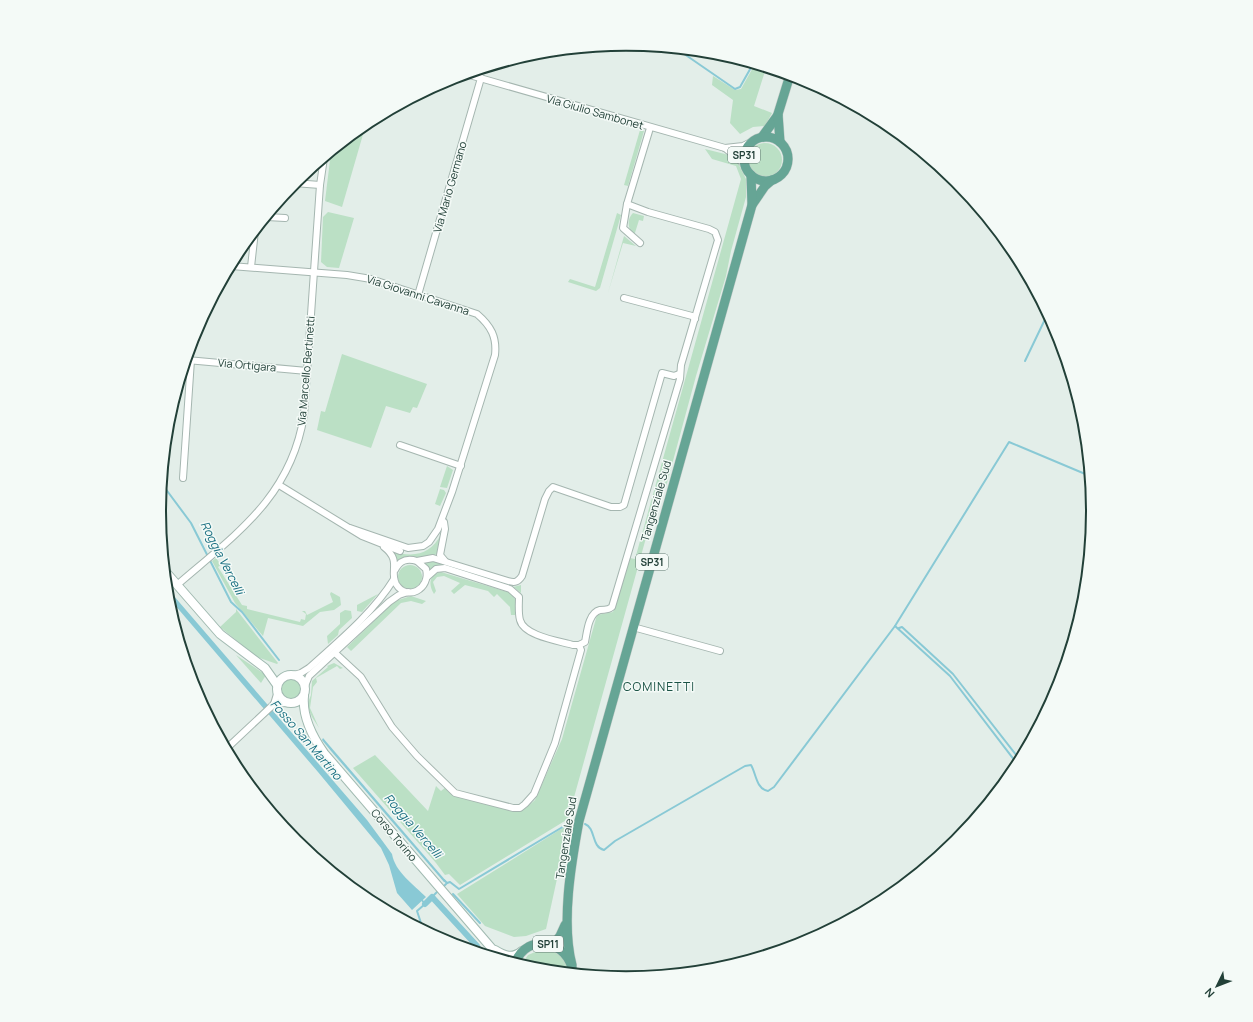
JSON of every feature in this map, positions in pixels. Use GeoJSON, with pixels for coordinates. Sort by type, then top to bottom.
{"type":"FeatureCollection","features":[{"type":"Feature","properties":{"kind":"main road","name":"SP31"},"geometry":{"type":"LineString","coordinates":[[762,137],[778,114],[788,80]]}},
{"type":"Feature","properties":{"kind":"main road","name":"SP31"},"geometry":{"type":"LineString","coordinates":[[778,114],[780,142]]}},
{"type":"Feature","properties":{"kind":"main road","name":"SP31"},"geometry":{"type":"LineString","coordinates":[[762,137],[771,138],[780,142],[786,150],[788,161],[784,171],[772,180],[761,181],[751,175],[744,164],[744,154],[753,141],[762,137]]}},
{"type":"Feature","properties":{"kind":"main road","name":"Tangenziale Sud"},"geometry":{"type":"LineString","coordinates":[[572,968],[568,950],[566,922],[579,821],[752,205],[751,175]]}},
{"type":"Feature","properties":{"kind":"main road","name":"Tangenziale Sud"},"geometry":{"type":"LineString","coordinates":[[752,205],[765,186],[772,180]]}},
{"type":"Feature","properties":{"kind":"main road","name":"Corso Torino"},"geometry":{"type":"LineString","coordinates":[[171,578],[220,634],[265,668],[301,679],[305,686],[303,704],[306,718],[312,735],[324,753],[494,951]]}},
{"type":"Feature","properties":{"kind":"main road","name":"Corso Torino"},"geometry":{"type":"LineString","coordinates":[[265,668],[277,689],[289,703],[297,707],[306,718]]}},
{"type":"Feature","properties":{"kind":"main road"},"geometry":{"type":"LineString","coordinates":[[277,689],[290,676]]}},
{"type":"Feature","properties":{"kind":"main road"},"geometry":{"type":"LineString","coordinates":[[289,703],[298,702],[304,696]]}},
{"type":"Feature","properties":{"kind":"main road","name":"Tangenziale Sud"},"geometry":{"type":"LineString","coordinates":[[553,945],[560,936],[566,922]]}},
{"type":"Feature","properties":{"kind":"main road","name":"SP11"},"geometry":{"type":"LineString","coordinates":[[519,958],[523,951],[537,944],[553,945],[564,953],[571,968]]}},
{"type":"Feature","properties":{"kind":"main road","name":"Corso Torino"},"geometry":{"type":"LineString","coordinates":[[490,947],[501,953]]}},
{"type":"Feature","properties":{"kind":"main road","name":"Corso Torino"},"geometry":{"type":"LineString","coordinates":[[511,956],[516,956],[523,951]]}},
{"type":"Feature","properties":{"kind":"street","name":"Via Giulio Sambonet"},"geometry":{"type":"LineString","coordinates":[[475,76],[650,128],[725,148],[743,146],[753,141]]}},
{"type":"Feature","properties":{"kind":"street","name":"Via Mario Germano"},"geometry":{"type":"LineString","coordinates":[[418,295],[481,78]]}},
{"type":"Feature","properties":{"kind":"street"},"geometry":{"type":"LineString","coordinates":[[640,243],[623,228],[627,204],[650,128]]}},
{"type":"Feature","properties":{"kind":"street","name":"Via Giulio Sambonet"},"geometry":{"type":"LineString","coordinates":[[725,148],[744,164]]}},
{"type":"Feature","properties":{"kind":"street","name":"Via Marcello Bertinetti"},"geometry":{"type":"LineString","coordinates":[[177,585],[254,517],[279,485],[290,466],[302,430],[320,185],[323,165]]}},
{"type":"Feature","properties":{"kind":"street"},"geometry":{"type":"LineString","coordinates":[[303,184],[320,185]]}},
{"type":"Feature","properties":{"kind":"street"},"geometry":{"type":"LineString","coordinates":[[427,576],[436,569],[445,568],[510,589],[519,597],[520,619],[522,625],[529,632],[573,646],[585,642],[591,618],[594,613],[600,610],[607,611],[612,607],[616,599],[680,379],[679,374],[718,240],[715,232],[627,204]]}},
{"type":"Feature","properties":{"kind":"street"},"geometry":{"type":"LineString","coordinates":[[273,217],[285,218]]}},
{"type":"Feature","properties":{"kind":"street"},"geometry":{"type":"LineString","coordinates":[[250,267],[253,242]]}},
{"type":"Feature","properties":{"kind":"street","name":"Via Giovanni Cavanna"},"geometry":{"type":"LineString","coordinates":[[237,266],[314,272],[371,279],[477,314],[486,322],[492,330],[495,339],[495,355],[461,466]]}},
{"type":"Feature","properties":{"kind":"street"},"geometry":{"type":"LineString","coordinates":[[624,298],[695,318]]}},
{"type":"Feature","properties":{"kind":"street","name":"Via Ortigara"},"geometry":{"type":"LineString","coordinates":[[192,360],[307,371]]}},
{"type":"Feature","properties":{"kind":"street"},"geometry":{"type":"LineString","coordinates":[[183,478],[188,371]]}},
{"type":"Feature","properties":{"kind":"street"},"geometry":{"type":"LineString","coordinates":[[395,570],[400,563],[405,560],[417,561],[433,558],[508,581],[519,581],[522,576],[545,499],[553,487],[611,507],[620,508],[624,505],[662,373],[674,376],[679,374]]}},
{"type":"Feature","properties":{"kind":"street"},"geometry":{"type":"LineString","coordinates":[[350,528],[408,548],[423,546],[436,537],[461,466],[400,445]]}},
{"type":"Feature","properties":{"kind":"street"},"geometry":{"type":"LineString","coordinates":[[279,485],[322,513],[362,536],[399,550],[417,552],[426,549],[436,537],[444,522]]}},
{"type":"Feature","properties":{"kind":"street"},"geometry":{"type":"LineString","coordinates":[[444,561],[440,555],[446,530],[444,522],[445,513]]}},
{"type":"Feature","properties":{"kind":"street"},"geometry":{"type":"LineString","coordinates":[[290,676],[301,674],[309,668],[385,593],[394,579],[395,570],[394,560],[389,551],[381,544]]}},
{"type":"Feature","properties":{"kind":"street"},"geometry":{"type":"LineString","coordinates":[[305,686],[309,676],[389,602],[395,597],[408,592],[416,592],[421,588],[426,582],[426,569],[417,561]]}},
{"type":"Feature","properties":{"kind":"street"},"geometry":{"type":"LineString","coordinates":[[394,579],[399,588],[408,592]]}},
{"type":"Feature","properties":{"kind":"street"},"geometry":{"type":"LineString","coordinates":[[633,627],[720,651]]}},
{"type":"Feature","properties":{"kind":"street"},"geometry":{"type":"LineString","coordinates":[[335,653],[361,677],[392,727],[417,756],[455,793],[512,808],[520,808],[534,794],[555,743],[581,650],[579,645]]}},
{"type":"Feature","properties":{"kind":"street"},"geometry":{"type":"LineString","coordinates":[[230,744],[274,704],[277,689]]}},
{"type":"Feature","properties":{"kind":"street"},"geometry":{"type":"LineString","coordinates":[[274,704],[289,703]]}},
{"type":"Feature","properties":{"kind":"green space"},"geometry":{"type":"Polygon","coordinates":[[[752,69],[765,72],[754,106],[772,113],[765,126],[753,127],[740,134],[730,123],[733,100],[712,85],[713,76],[735,90],[741,89],[752,69]]]}},
{"type":"Feature","properties":{"kind":"green space"},"geometry":{"type":"Polygon","coordinates":[[[640,130],[644,131],[628,186],[624,185],[640,130]]]}},
{"type":"Feature","properties":{"kind":"green space"},"geometry":{"type":"Polygon","coordinates":[[[363,134],[342,207],[325,201],[330,159],[363,134]]]}},
{"type":"Feature","properties":{"kind":"green space"},"geometry":{"type":"Polygon","coordinates":[[[768,143],[775,145],[780,150],[782,160],[780,170],[775,175],[762,177],[755,175],[750,170],[748,157],[750,150],[755,145],[768,143]]]}},
{"type":"Feature","properties":{"kind":"green space"},"geometry":{"type":"Polygon","coordinates":[[[705,149],[734,158],[746,179],[746,197],[731,251],[726,276],[696,376],[667,483],[649,527],[568,819],[460,885],[449,874],[445,875],[353,768],[375,755],[428,811],[436,786],[441,791],[446,787],[515,811],[526,808],[535,800],[562,739],[597,615],[613,612],[630,558],[635,559],[741,179],[736,166],[712,159],[705,149]]]}},
{"type":"Feature","properties":{"kind":"green space"},"geometry":{"type":"Polygon","coordinates":[[[328,212],[354,218],[339,268],[327,267],[321,262],[323,217],[328,212]]]}},
{"type":"Feature","properties":{"kind":"green space"},"geometry":{"type":"Polygon","coordinates":[[[617,213],[621,215],[600,288],[596,291],[568,282],[570,279],[595,287],[617,213]]]}},
{"type":"Feature","properties":{"kind":"green space"},"geometry":{"type":"Polygon","coordinates":[[[633,213],[644,216],[643,221],[639,220],[634,235],[629,227],[629,220],[633,213]]]}},
{"type":"Feature","properties":{"kind":"green space"},"geometry":{"type":"Polygon","coordinates":[[[624,236],[636,246],[623,243],[608,293],[624,236]]]}},
{"type":"Feature","properties":{"kind":"green space"},"geometry":{"type":"Polygon","coordinates":[[[342,354],[427,384],[417,408],[413,407],[410,413],[386,406],[371,448],[317,430],[321,411],[325,412],[342,354]]]}},
{"type":"Feature","properties":{"kind":"green space"},"geometry":{"type":"Polygon","coordinates":[[[447,466],[453,470],[447,488],[440,487],[447,466]]]}},
{"type":"Feature","properties":{"kind":"green space"},"geometry":{"type":"Polygon","coordinates":[[[440,489],[444,490],[446,493],[440,506],[435,504],[440,489]]]}},
{"type":"Feature","properties":{"kind":"green space"},"geometry":{"type":"Polygon","coordinates":[[[441,534],[438,554],[421,558],[407,557],[396,563],[391,551],[407,554],[420,553],[432,546],[441,534]]]}},
{"type":"Feature","properties":{"kind":"green space"},"geometry":{"type":"Polygon","coordinates":[[[216,558],[221,565],[218,567],[242,605],[247,606],[247,609],[300,622],[301,619],[305,620],[306,614],[302,611],[305,611],[307,615],[333,602],[330,594],[331,592],[340,597],[341,605],[334,610],[320,612],[303,626],[268,618],[263,636],[235,603],[212,561],[216,558]]]}},
{"type":"Feature","properties":{"kind":"green space"},"geometry":{"type":"Polygon","coordinates":[[[432,561],[513,587],[521,585],[521,593],[515,588],[445,566],[436,566],[429,571],[424,563],[432,561]]]}},
{"type":"Feature","properties":{"kind":"green space"},"geometry":{"type":"Polygon","coordinates":[[[410,565],[419,568],[422,577],[419,586],[410,589],[401,586],[398,577],[401,568],[410,565]]]}},
{"type":"Feature","properties":{"kind":"green space"},"geometry":{"type":"Polygon","coordinates":[[[441,572],[511,593],[515,599],[515,615],[511,615],[510,607],[497,594],[494,597],[488,591],[465,585],[454,594],[451,591],[460,583],[444,576],[437,577],[433,582],[436,591],[434,594],[430,583],[434,575],[441,572]]]}},
{"type":"Feature","properties":{"kind":"green space"},"geometry":{"type":"Polygon","coordinates":[[[378,594],[362,612],[357,611],[357,605],[378,594]]]}},
{"type":"Feature","properties":{"kind":"green space"},"geometry":{"type":"Polygon","coordinates":[[[411,596],[426,601],[422,604],[411,601],[401,603],[351,651],[347,647],[395,601],[411,596]]]}},
{"type":"Feature","properties":{"kind":"green space"},"geometry":{"type":"Polygon","coordinates":[[[236,609],[278,663],[277,664],[257,657],[220,627],[236,612],[236,609]]]}},
{"type":"Feature","properties":{"kind":"green space"},"geometry":{"type":"Polygon","coordinates":[[[345,610],[351,611],[352,618],[339,630],[338,635],[328,644],[327,636],[340,624],[340,613],[345,610]]]}},
{"type":"Feature","properties":{"kind":"green space"},"geometry":{"type":"Polygon","coordinates":[[[236,655],[266,675],[261,683],[236,655]]]}},
{"type":"Feature","properties":{"kind":"green space"},"geometry":{"type":"Polygon","coordinates":[[[334,663],[343,668],[340,669],[337,666],[316,678],[317,682],[313,687],[310,708],[319,728],[307,705],[311,695],[312,681],[328,667],[327,666],[334,663]]]}},
{"type":"Feature","properties":{"kind":"green space"},"geometry":{"type":"Polygon","coordinates":[[[291,679],[298,682],[301,689],[298,696],[291,699],[284,696],[281,689],[284,682],[291,679]]]}},
{"type":"Feature","properties":{"kind":"green space"},"geometry":{"type":"Polygon","coordinates":[[[569,824],[546,929],[526,936],[514,937],[485,926],[457,894],[569,824]]]}},
{"type":"Feature","properties":{"kind":"green space"},"geometry":{"type":"Polygon","coordinates":[[[542,949],[552,951],[563,959],[568,967],[525,959],[528,955],[542,949]]]}},
{"type":"Feature","properties":{"kind":"water"},"geometry":{"type":"Polygon","coordinates":[[[174,596],[367,820],[392,854],[397,867],[426,897],[412,910],[397,893],[389,865],[381,848],[176,607],[174,596]]]}},
{"type":"Feature","properties":{"kind":"water"},"geometry":{"type":"Polygon","coordinates":[[[323,738],[446,881],[444,882],[331,751],[322,740],[323,738]]]}},
{"type":"Feature","properties":{"kind":"waterway"},"geometry":{"type":"LineString","coordinates":[[685,55],[735,89],[740,87],[751,68]]}},
{"type":"Feature","properties":{"kind":"waterway"},"geometry":{"type":"LineString","coordinates":[[1025,361],[1044,320]]}},
{"type":"Feature","properties":{"kind":"waterway"},"geometry":{"type":"LineString","coordinates":[[585,824],[591,829],[597,845],[604,850],[615,841],[745,766],[751,765],[759,784],[764,790],[768,791],[774,787],[895,626],[1009,442],[1085,474]]}},
{"type":"Feature","properties":{"kind":"waterway","name":"Roggia Vercelli"},"geometry":{"type":"LineString","coordinates":[[167,490],[191,523],[231,602],[242,612],[279,660]]}},
{"type":"Feature","properties":{"kind":"waterway"},"geometry":{"type":"LineString","coordinates":[[895,626],[950,676],[1014,759]]}},
{"type":"Feature","properties":{"kind":"waterway"},"geometry":{"type":"LineString","coordinates":[[899,628],[902,627],[953,674],[1016,755]]}},
{"type":"Feature","properties":{"kind":"waterway"},"geometry":{"type":"LineString","coordinates":[[447,883],[450,882],[459,889],[571,822]]}},
{"type":"Feature","properties":{"kind":"waterway","name":"Roggia Vercelli"},"geometry":{"type":"LineString","coordinates":[[443,887],[447,883],[444,880]]}},
{"type":"Feature","properties":{"kind":"waterway","name":"Roggia Vercelli"},"geometry":{"type":"LineString","coordinates":[[432,897],[439,890]]}},
{"type":"Feature","properties":{"kind":"waterway"},"geometry":{"type":"LineString","coordinates":[[453,894],[480,923]]}},
{"type":"Feature","properties":{"kind":"waterway"},"geometry":{"type":"LineString","coordinates":[[425,904],[432,897],[477,946]]}},
{"type":"Feature","properties":{"kind":"waterway","name":"Roggia Vercelli"},"geometry":{"type":"LineString","coordinates":[[421,899],[425,904],[417,911],[421,923]]}},
{"type":"Feature","properties":{"kind":"district","name":"COMINETTI"},"geometry":{"type":"Point","coordinates":[659,687]}},
{"type":"Feature","properties":{"kind":"water label","name":"Fosso San Martino"},"geometry":{"type":"Point","coordinates":[306,740]}}]}
